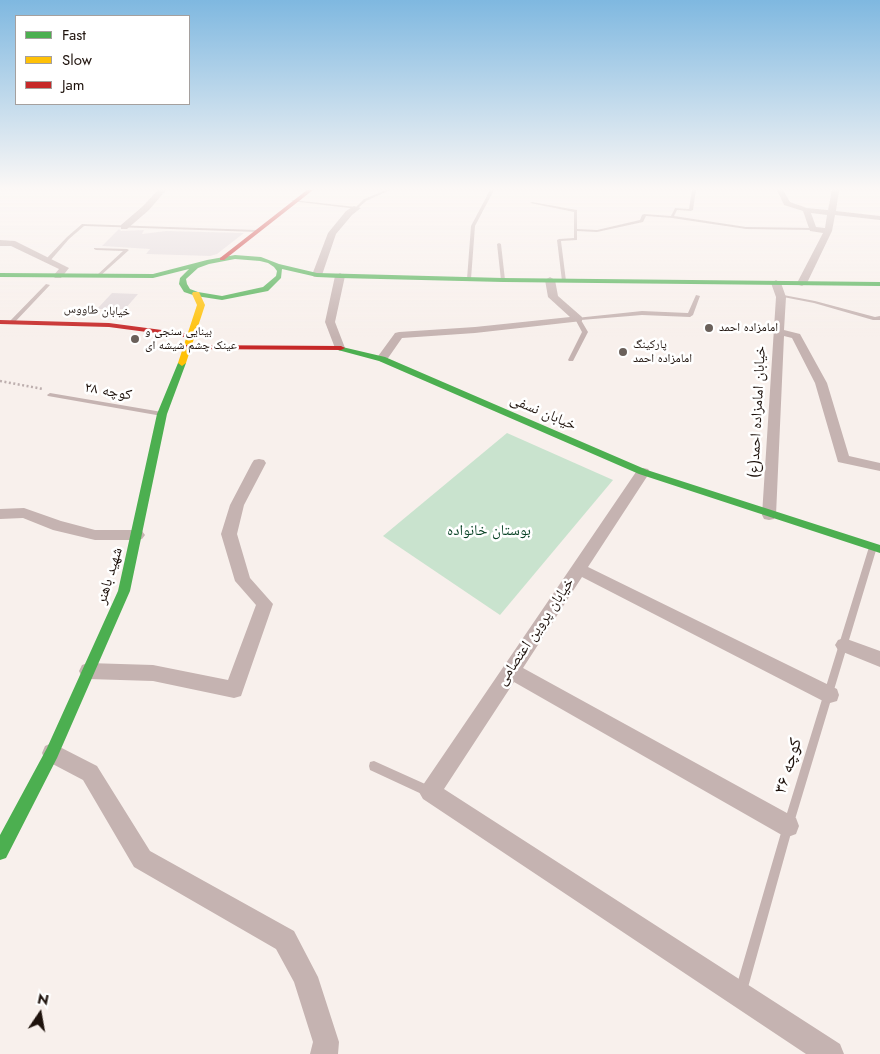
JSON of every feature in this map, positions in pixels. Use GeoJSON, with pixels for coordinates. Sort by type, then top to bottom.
{"type":"FeatureCollection","features":[{"type":"Feature","properties":{"kind":"street"},"geometry":{"type":"LineString","coordinates":[[222,259],[247,239]]}},
{"type":"Feature","properties":{"kind":"street"},"geometry":{"type":"LineString","coordinates":[[255,239],[261,259]]}},
{"type":"Feature","properties":{"kind":"street"},"geometry":{"type":"LineString","coordinates":[[317,275],[330,239]]}},
{"type":"Feature","properties":{"kind":"street"},"geometry":{"type":"LineString","coordinates":[[802,283],[824,239]]}},
{"type":"Feature","properties":{"kind":"street"},"geometry":{"type":"LineString","coordinates":[[0,243],[12,243],[65,268],[58,276]]}},
{"type":"Feature","properties":{"kind":"street"},"geometry":{"type":"LineString","coordinates":[[0,275],[153,276],[236,257],[261,259],[277,266],[317,275],[340,276],[564,280],[778,289],[802,283],[880,284]]}},
{"type":"Feature","properties":{"kind":"street","name":"شهید باهنر"},"geometry":{"type":"LineString","coordinates":[[0,852],[52,753],[124,591],[162,414],[190,341],[201,305],[192,292],[183,284],[183,278],[196,267],[208,262]]}},
{"type":"Feature","properties":{"kind":"street"},"geometry":{"type":"LineString","coordinates":[[274,283],[279,277],[280,271],[277,266]]}},
{"type":"Feature","properties":{"kind":"street"},"geometry":{"type":"LineString","coordinates":[[153,276],[178,283],[192,292],[215,297],[237,296],[258,291],[274,283],[317,275]]}},
{"type":"Feature","properties":{"kind":"street"},"geometry":{"type":"LineString","coordinates":[[340,276],[330,322],[340,348]]}},
{"type":"Feature","properties":{"kind":"street"},"geometry":{"type":"LineString","coordinates":[[550,280],[554,297],[578,319]]}},
{"type":"Feature","properties":{"kind":"street","name":"خیابان امامزاده احمد(ع)"},"geometry":{"type":"LineString","coordinates":[[769,515],[779,332],[778,289]]}},
{"type":"Feature","properties":{"kind":"street"},"geometry":{"type":"LineString","coordinates":[[190,341],[212,315],[237,296]]}},
{"type":"Feature","properties":{"kind":"street"},"geometry":{"type":"LineString","coordinates":[[382,359],[400,335],[474,330],[578,319]]}},
{"type":"Feature","properties":{"kind":"street","name":"خیابان طاووس"},"geometry":{"type":"LineString","coordinates":[[0,322],[109,325],[190,341]]}},
{"type":"Feature","properties":{"kind":"street"},"geometry":{"type":"LineString","coordinates":[[779,332],[796,336],[821,383],[843,459],[880,467]]}},
{"type":"Feature","properties":{"kind":"street","name":"خیابان نسفی"},"geometry":{"type":"LineString","coordinates":[[190,341],[340,348],[382,359],[643,472],[769,515],[876,548]]}},
{"type":"Feature","properties":{"kind":"street"},"geometry":{"type":"LineString","coordinates":[[88,671],[153,673],[234,690],[265,604],[243,581],[228,534],[237,505],[258,463]]}},
{"type":"Feature","properties":{"kind":"street","name":"خیابان پروین اعتصامی"},"geometry":{"type":"LineString","coordinates":[[430,792],[643,472]]}},
{"type":"Feature","properties":{"kind":"street"},"geometry":{"type":"LineString","coordinates":[[0,514],[24,513],[58,526],[95,535],[137,536]]}},
{"type":"Feature","properties":{"kind":"street"},"geometry":{"type":"LineString","coordinates":[[579,569],[830,695]]}},
{"type":"Feature","properties":{"kind":"street"},"geometry":{"type":"LineString","coordinates":[[844,645],[880,659]]}},
{"type":"Feature","properties":{"kind":"street"},"geometry":{"type":"LineString","coordinates":[[511,671],[788,826]]}},
{"type":"Feature","properties":{"kind":"street"},"geometry":{"type":"LineString","coordinates":[[52,753],[90,773],[142,859],[284,940],[305,977],[326,1042],[324,1054]]}},
{"type":"Feature","properties":{"kind":"street"},"geometry":{"type":"LineString","coordinates":[[430,792],[830,1054]]}},
{"type":"Feature","properties":{"kind":"lane"},"geometry":{"type":"LineString","coordinates":[[48,260],[67,239]]}},
{"type":"Feature","properties":{"kind":"lane"},"geometry":{"type":"LineString","coordinates":[[469,279],[473,239]]}},
{"type":"Feature","properties":{"kind":"lane"},"geometry":{"type":"LineString","coordinates":[[564,280],[560,240],[573,239]]}},
{"type":"Feature","properties":{"kind":"lane"},"geometry":{"type":"LineString","coordinates":[[499,244],[503,280]]}},
{"type":"Feature","properties":{"kind":"lane"},"geometry":{"type":"LineString","coordinates":[[96,248],[127,250],[98,276]]}},
{"type":"Feature","properties":{"kind":"lane"},"geometry":{"type":"LineString","coordinates":[[12,322],[48,285]]}},
{"type":"Feature","properties":{"kind":"lane"},"geometry":{"type":"LineString","coordinates":[[778,289],[875,320],[880,318]]}},
{"type":"Feature","properties":{"kind":"lane"},"geometry":{"type":"LineString","coordinates":[[571,360],[586,332],[578,319],[642,313],[690,315],[698,296]]}},
{"type":"Feature","properties":{"kind":"lane","name":"کوچه ۲۸"},"geometry":{"type":"LineString","coordinates":[[50,395],[162,414]]}},
{"type":"Feature","properties":{"kind":"lane","name":"کوچه ۳۶"},"geometry":{"type":"LineString","coordinates":[[740,996],[788,826],[876,548]]}},
{"type":"Feature","properties":{"kind":"lane"},"geometry":{"type":"LineString","coordinates":[[374,766],[430,792]]}},
{"type":"Feature","properties":{"kind":"path"},"geometry":{"type":"LineString","coordinates":[[0,381],[40,387],[48,391],[50,395]]}},
{"type":"Feature","properties":{"kind":"green space","name":"بوستان خانواده"},"geometry":{"type":"Polygon","coordinates":[[[507,433],[613,480],[500,615],[383,536],[507,433]]]}},
{"type":"Feature","properties":{"kind":"building"},"geometry":{"type":"Polygon","coordinates":[[[109,239],[236,239],[217,254],[210,256],[146,254],[150,249],[102,246],[109,239]]]}},
{"type":"Feature","properties":{"kind":"building"},"geometry":{"type":"Polygon","coordinates":[[[112,293],[138,294],[125,309],[97,309],[112,293]]]}},
{"type":"Feature","properties":{"kind":"traffic: fast"},"geometry":{"type":"LineString","coordinates":[[235,257],[261,259],[270,262],[277,266],[280,271],[279,277],[265,289],[222,298],[196,294],[187,290],[183,284],[183,278],[196,267],[207,262],[235,257]]}},
{"type":"Feature","properties":{"kind":"traffic: fast"},"geometry":{"type":"LineString","coordinates":[[0,275],[153,276],[198,265]]}},
{"type":"Feature","properties":{"kind":"traffic: fast"},"geometry":{"type":"LineString","coordinates":[[277,266],[317,275],[340,276],[503,280],[880,284]]}},
{"type":"Feature","properties":{"kind":"traffic: fast"},"geometry":{"type":"LineString","coordinates":[[341,348],[382,359],[643,472],[880,549]]}},
{"type":"Feature","properties":{"kind":"traffic: fast"},"geometry":{"type":"LineString","coordinates":[[0,852],[52,753],[124,591],[162,414],[182,363]]}},
{"type":"Feature","properties":{"kind":"traffic: slow"},"geometry":{"type":"LineString","coordinates":[[182,363],[201,305],[196,294]]}},
{"type":"Feature","properties":{"kind":"traffic: jam"},"geometry":{"type":"LineString","coordinates":[[222,259],[247,239]]}},
{"type":"Feature","properties":{"kind":"traffic: jam"},"geometry":{"type":"LineString","coordinates":[[0,322],[109,325],[192,336]]}},
{"type":"Feature","properties":{"kind":"traffic: jam"},"geometry":{"type":"LineString","coordinates":[[189,347],[341,348]]}},
{"type":"Feature","properties":{"kind":"place","name":"امامزاده احمد"},"geometry":{"type":"Point","coordinates":[709,328]}},
{"type":"Feature","properties":{"kind":"place","name":"بینایی سنجی و عینک چشم شیشه ای"},"geometry":{"type":"Point","coordinates":[135,339]}},
{"type":"Feature","properties":{"kind":"place","name":"پارکینگ امامزاده احمد"},"geometry":{"type":"Point","coordinates":[623,352]}}]}
